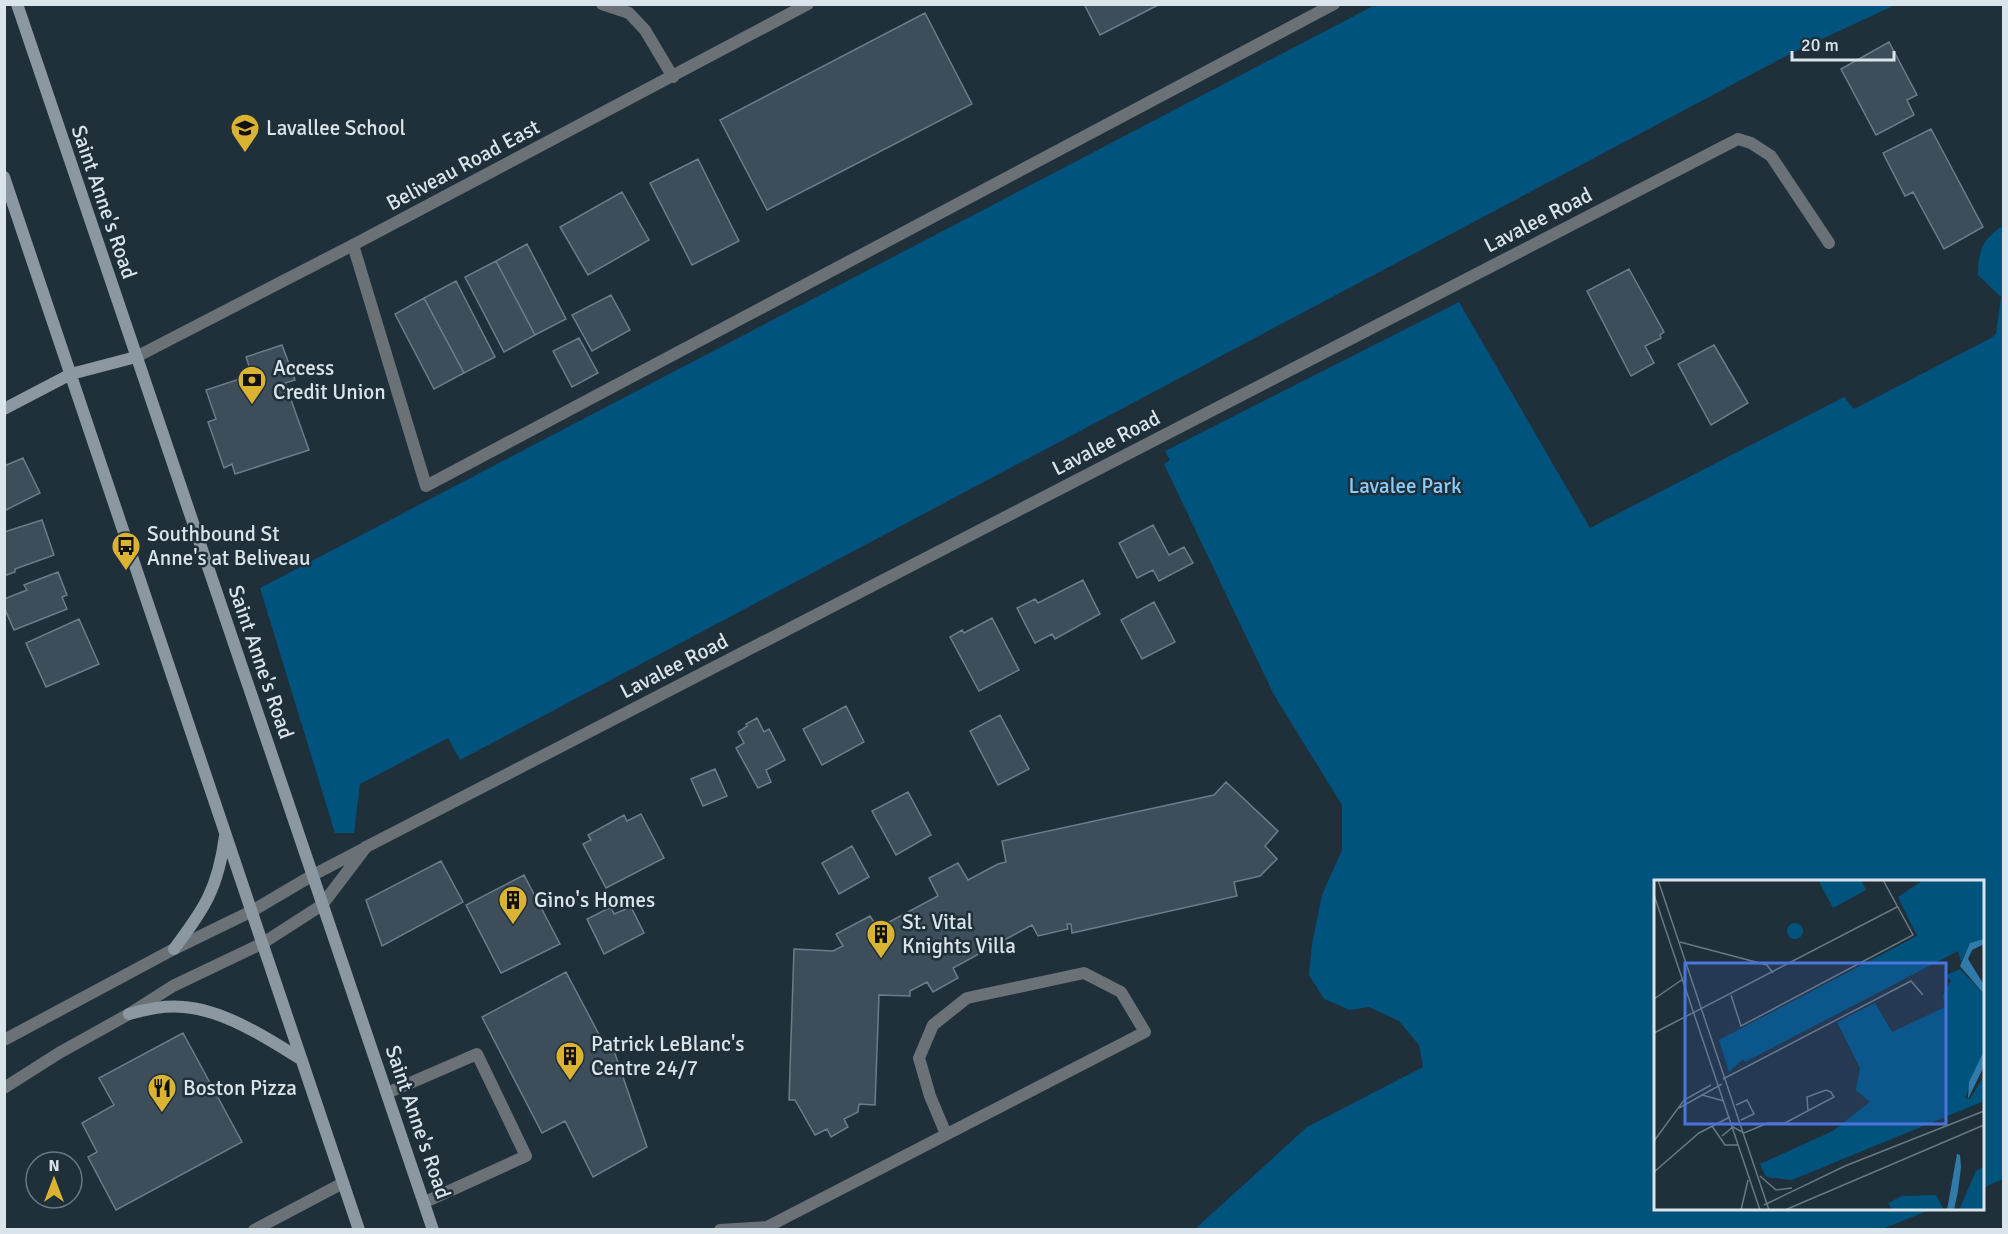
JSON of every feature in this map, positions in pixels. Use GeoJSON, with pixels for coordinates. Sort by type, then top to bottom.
{"type":"FeatureCollection","features":[{"type":"Feature","properties":{"kind":"main road","name":"Saint Anne's Road"},"geometry":{"type":"LineString","coordinates":[[17,4],[433,1230]]}},
{"type":"Feature","properties":{"kind":"main road"},"geometry":{"type":"LineString","coordinates":[[4,177],[359,1230]]}},
{"type":"Feature","properties":{"kind":"main road"},"geometry":{"type":"LineString","coordinates":[[4,409],[71,374],[136,357]]}},
{"type":"Feature","properties":{"kind":"main road"},"geometry":{"type":"LineString","coordinates":[[174,949],[201,913],[213,889],[221,864],[225,832]]}},
{"type":"Feature","properties":{"kind":"main road"},"geometry":{"type":"LineString","coordinates":[[129,1014],[158,1007],[185,1007],[209,1012],[243,1026],[302,1060]]}},
{"type":"Feature","properties":{"kind":"street"},"geometry":{"type":"LineString","coordinates":[[602,4],[629,13],[645,30],[673,77]]}},
{"type":"Feature","properties":{"kind":"street","name":"Beliveau Road East"},"geometry":{"type":"LineString","coordinates":[[136,357],[673,77],[808,4]]}},
{"type":"Feature","properties":{"kind":"street"},"geometry":{"type":"LineString","coordinates":[[353,245],[426,486],[1334,4]]}},
{"type":"Feature","properties":{"kind":"street","name":"Lavalee Road"},"geometry":{"type":"LineString","coordinates":[[4,1040],[174,949],[252,911],[366,847],[1738,139],[1750,143],[1771,156],[1829,243]]}},
{"type":"Feature","properties":{"kind":"street","name":"Lavalee Road"},"geometry":{"type":"LineString","coordinates":[[4,1088],[173,986],[263,944],[322,905],[366,847]]}},
{"type":"Feature","properties":{"kind":"street"},"geometry":{"type":"LineString","coordinates":[[720,1230],[767,1227],[1145,1032],[1121,992],[1084,973],[967,998],[933,1025],[919,1058],[930,1096],[946,1134]]}},
{"type":"Feature","properties":{"kind":"street"},"geometry":{"type":"LineString","coordinates":[[387,1093],[477,1054],[526,1156],[425,1202]]}},
{"type":"Feature","properties":{"kind":"street"},"geometry":{"type":"LineString","coordinates":[[254,1230],[343,1183]]}},
{"type":"Feature","properties":{"kind":"green space"},"geometry":{"type":"Polygon","coordinates":[[[1375,5],[1895,5],[1792,53],[460,760],[448,738],[360,784],[354,833],[335,833],[260,588],[1375,5]]]}},
{"type":"Feature","properties":{"kind":"green space","name":"Lavalee Park"},"geometry":{"type":"Polygon","coordinates":[[[2003,226],[2003,1179],[1984,1188],[1984,880],[1654,880],[1654,1210],[1930,1210],[1880,1230],[1195,1229],[1307,1127],[1423,1067],[1419,1045],[1399,1021],[1369,1007],[1350,1010],[1324,999],[1309,975],[1312,944],[1322,895],[1342,850],[1342,805],[1274,695],[1164,464],[1170,460],[1165,451],[1459,302],[1590,528],[1844,397],[1854,409],[1991,338],[1996,334],[2001,297],[1978,275],[1980,252],[1986,241],[2003,226]]]}},
{"type":"Feature","properties":{"kind":"building"},"geometry":{"type":"Polygon","coordinates":[[[1084,4],[1160,4],[1100,35],[1084,4]]]}},
{"type":"Feature","properties":{"kind":"building"},"geometry":{"type":"Polygon","coordinates":[[[925,13],[972,104],[767,210],[720,120],[925,13]]]}},
{"type":"Feature","properties":{"kind":"building"},"geometry":{"type":"Polygon","coordinates":[[[1889,42],[1917,95],[1907,100],[1914,115],[1876,135],[1841,69],[1889,42]]]}},
{"type":"Feature","properties":{"kind":"building"},"geometry":{"type":"Polygon","coordinates":[[[1931,129],[1983,227],[1944,249],[1913,192],[1905,196],[1883,153],[1931,129]]]}},
{"type":"Feature","properties":{"kind":"building"},"geometry":{"type":"Polygon","coordinates":[[[698,159],[739,241],[692,265],[650,183],[698,159]]]}},
{"type":"Feature","properties":{"kind":"building"},"geometry":{"type":"Polygon","coordinates":[[[622,192],[649,240],[588,275],[560,227],[622,192]]]}},
{"type":"Feature","properties":{"kind":"building"},"geometry":{"type":"Polygon","coordinates":[[[527,244],[566,319],[535,335],[496,261],[527,244]]]}},
{"type":"Feature","properties":{"kind":"building"},"geometry":{"type":"Polygon","coordinates":[[[496,261],[535,335],[504,352],[465,277],[496,261]]]}},
{"type":"Feature","properties":{"kind":"building"},"geometry":{"type":"Polygon","coordinates":[[[1629,269],[1664,332],[1660,335],[1661,338],[1645,346],[1654,363],[1631,376],[1587,291],[1629,269]]]}},
{"type":"Feature","properties":{"kind":"building"},"geometry":{"type":"Polygon","coordinates":[[[456,281],[495,357],[464,373],[424,298],[456,281]]]}},
{"type":"Feature","properties":{"kind":"building"},"geometry":{"type":"Polygon","coordinates":[[[611,295],[630,330],[592,351],[572,315],[611,295]]]}},
{"type":"Feature","properties":{"kind":"building"},"geometry":{"type":"Polygon","coordinates":[[[424,298],[464,373],[434,389],[395,314],[424,298]]]}},
{"type":"Feature","properties":{"kind":"building"},"geometry":{"type":"Polygon","coordinates":[[[579,338],[598,373],[572,387],[553,351],[579,338]]]}},
{"type":"Feature","properties":{"kind":"building","name":"Access Credit Union"},"geometry":{"type":"Polygon","coordinates":[[[282,345],[295,380],[285,383],[309,450],[235,474],[232,464],[224,468],[208,422],[216,419],[206,390],[252,375],[246,357],[282,345]]]}},
{"type":"Feature","properties":{"kind":"building"},"geometry":{"type":"Polygon","coordinates":[[[1714,345],[1748,403],[1711,425],[1678,364],[1714,345]]]}},
{"type":"Feature","properties":{"kind":"building"},"geometry":{"type":"Polygon","coordinates":[[[23,458],[40,493],[4,511],[4,466],[23,458]]]}},
{"type":"Feature","properties":{"kind":"building"},"geometry":{"type":"Polygon","coordinates":[[[42,520],[54,555],[15,569],[15,572],[4,576],[4,532],[42,520]]]}},
{"type":"Feature","properties":{"kind":"building"},"geometry":{"type":"Polygon","coordinates":[[[1153,525],[1169,555],[1184,547],[1193,563],[1159,581],[1153,570],[1137,578],[1119,543],[1153,525]]]}},
{"type":"Feature","properties":{"kind":"building"},"geometry":{"type":"Polygon","coordinates":[[[58,572],[67,595],[62,597],[67,609],[14,630],[4,607],[4,599],[27,590],[24,585],[58,572]]]}},
{"type":"Feature","properties":{"kind":"building"},"geometry":{"type":"Polygon","coordinates":[[[1083,580],[1100,614],[1055,639],[1052,634],[1035,643],[1017,608],[1035,599],[1038,603],[1083,580]]]}},
{"type":"Feature","properties":{"kind":"building"},"geometry":{"type":"Polygon","coordinates":[[[1154,602],[1175,642],[1142,659],[1121,620],[1154,602]]]}},
{"type":"Feature","properties":{"kind":"building"},"geometry":{"type":"Polygon","coordinates":[[[992,618],[1019,670],[979,691],[950,637],[962,630],[964,633],[992,618]]]}},
{"type":"Feature","properties":{"kind":"building"},"geometry":{"type":"Polygon","coordinates":[[[79,619],[99,664],[46,687],[26,643],[79,619]]]}},
{"type":"Feature","properties":{"kind":"building"},"geometry":{"type":"Polygon","coordinates":[[[846,706],[864,742],[822,765],[803,729],[846,706]]]}},
{"type":"Feature","properties":{"kind":"building"},"geometry":{"type":"Polygon","coordinates":[[[1000,715],[1029,769],[998,785],[970,731],[1000,715]]]}},
{"type":"Feature","properties":{"kind":"building"},"geometry":{"type":"Polygon","coordinates":[[[757,718],[764,732],[769,729],[785,760],[766,770],[771,782],[758,788],[736,748],[744,743],[738,732],[757,718]]]}},
{"type":"Feature","properties":{"kind":"building"},"geometry":{"type":"Polygon","coordinates":[[[715,769],[727,796],[703,806],[691,779],[715,769]]]}},
{"type":"Feature","properties":{"kind":"building","name":"St. Vital Knights Villa"},"geometry":{"type":"Polygon","coordinates":[[[1226,782],[1278,831],[1265,846],[1277,859],[1260,876],[1234,882],[1237,896],[1072,933],[1071,924],[1067,924],[1068,929],[1038,936],[1032,925],[953,968],[958,978],[933,992],[927,982],[910,991],[910,996],[879,995],[875,1105],[859,1104],[858,1112],[844,1119],[848,1127],[831,1137],[827,1129],[815,1135],[795,1100],[789,1100],[794,949],[833,951],[843,946],[836,934],[870,916],[878,928],[938,896],[929,878],[958,863],[968,880],[1006,862],[1002,841],[1214,795],[1226,782]]]}},
{"type":"Feature","properties":{"kind":"building"},"geometry":{"type":"Polygon","coordinates":[[[908,792],[931,835],[896,855],[872,811],[908,792]]]}},
{"type":"Feature","properties":{"kind":"building"},"geometry":{"type":"Polygon","coordinates":[[[641,814],[664,858],[606,888],[583,844],[591,840],[588,835],[624,815],[627,821],[641,814]]]}},
{"type":"Feature","properties":{"kind":"building"},"geometry":{"type":"Polygon","coordinates":[[[852,846],[869,877],[839,894],[822,863],[852,846]]]}},
{"type":"Feature","properties":{"kind":"building"},"geometry":{"type":"Polygon","coordinates":[[[441,861],[463,902],[382,946],[366,900],[441,861]]]}},
{"type":"Feature","properties":{"kind":"building","name":"Gino's Homes"},"geometry":{"type":"Polygon","coordinates":[[[524,875],[560,944],[501,973],[466,905],[524,875]]]}},
{"type":"Feature","properties":{"kind":"building"},"geometry":{"type":"Polygon","coordinates":[[[611,907],[614,914],[631,907],[644,933],[604,954],[587,919],[611,907]]]}},
{"type":"Feature","properties":{"kind":"building","name":"Patrick LeBlanc's Centre 24/7"},"geometry":{"type":"Polygon","coordinates":[[[566,972],[603,1042],[610,1039],[647,1147],[593,1177],[565,1121],[542,1133],[482,1017],[566,972]]]}},
{"type":"Feature","properties":{"kind":"building","name":"Boston Pizza"},"geometry":{"type":"Polygon","coordinates":[[[183,1033],[242,1142],[116,1210],[88,1157],[97,1152],[82,1123],[114,1105],[99,1078],[183,1033]]]}},
{"type":"Feature","properties":{"kind":"place","name":"Lavallee School"},"geometry":{"type":"Point","coordinates":[245,154]}},
{"type":"Feature","properties":{"kind":"place","name":"Access Credit Union"},"geometry":{"type":"Point","coordinates":[252,406]}},
{"type":"Feature","properties":{"kind":"place","name":"Southbound St Anne's at Beliveau"},"geometry":{"type":"Point","coordinates":[126,572]}},
{"type":"Feature","properties":{"kind":"place","name":"Gino's Homes"},"geometry":{"type":"Point","coordinates":[513,926]}},
{"type":"Feature","properties":{"kind":"place","name":"St. Vital Knights Villa"},"geometry":{"type":"Point","coordinates":[881,960]}},
{"type":"Feature","properties":{"kind":"place","name":"Patrick LeBlanc's Centre 24/7"},"geometry":{"type":"Point","coordinates":[570,1082]}},
{"type":"Feature","properties":{"kind":"place","name":"Boston Pizza"},"geometry":{"type":"Point","coordinates":[162,1114]}}]}
